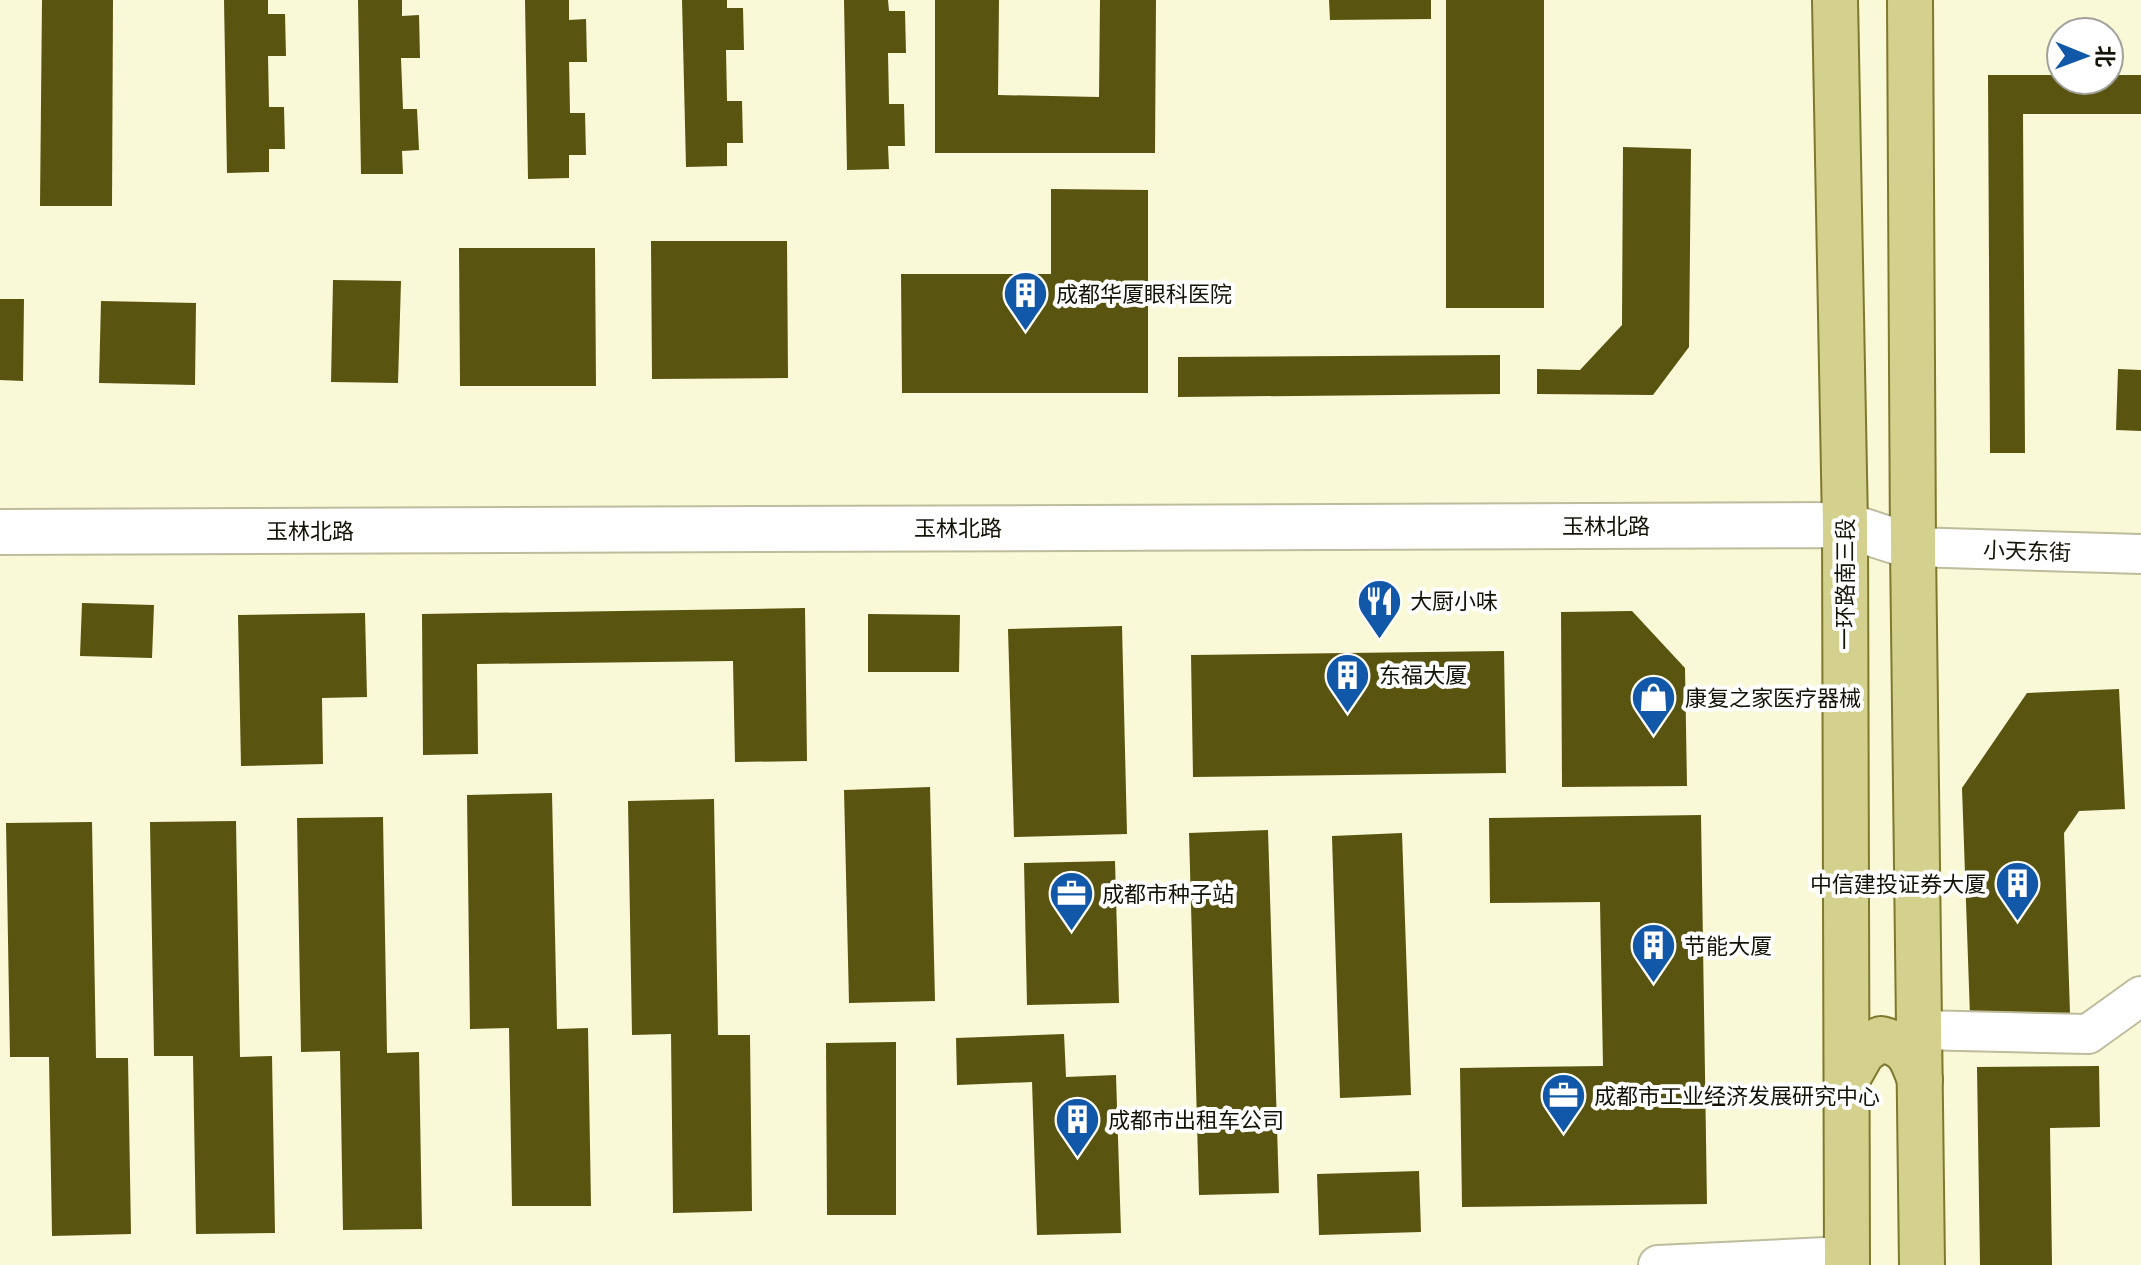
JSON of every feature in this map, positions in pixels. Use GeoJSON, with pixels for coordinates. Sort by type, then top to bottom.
{"type":"FeatureCollection","features":[{"type":"Feature","properties":{"kind":"main road","name":"一环路南三段"},"geometry":{"type":"LineString","coordinates":[[1835,0],[1845,525],[1847,1261]]}},
{"type":"Feature","properties":{"kind":"main road"},"geometry":{"type":"LineString","coordinates":[[1910,0],[1922,1265]]}},
{"type":"Feature","properties":{"kind":"main road","name":"玉林北路"},"geometry":{"type":"LineString","coordinates":[[0,532],[1845,525],[1913,547]]}},
{"type":"Feature","properties":{"kind":"main road"},"geometry":{"type":"LineString","coordinates":[[1847,1079],[1863,1051],[1881,1039],[1898,1043],[1911,1056],[1920,1080]]}},
{"type":"Feature","properties":{"kind":"street","name":"小天东街"},"geometry":{"type":"LineString","coordinates":[[1913,547],[2141,554]]}},
{"type":"Feature","properties":{"kind":"street"},"geometry":{"type":"LineString","coordinates":[[1919,1030],[2088,1034],[2141,996]]}},
{"type":"Feature","properties":{"kind":"street"},"geometry":{"type":"LineString","coordinates":[[1658,1265],[1847,1261]]}},
{"type":"Feature","properties":{"kind":"building"},"geometry":{"type":"Polygon","coordinates":[[[42,0],[113,0],[112,206],[40,206],[42,0]]]}},
{"type":"Feature","properties":{"kind":"building"},"geometry":{"type":"Polygon","coordinates":[[[224,0],[268,0],[268,14],[285,14],[286,56],[268,56],[269,107],[284,107],[285,149],[269,149],[269,172],[227,173],[224,0]]]}},
{"type":"Feature","properties":{"kind":"building"},"geometry":{"type":"Polygon","coordinates":[[[358,0],[402,0],[402,16],[419,15],[420,58],[401,58],[403,109],[417,109],[419,150],[402,151],[403,174],[361,174],[358,0]]]}},
{"type":"Feature","properties":{"kind":"building"},"geometry":{"type":"Polygon","coordinates":[[[525,0],[569,0],[569,20],[586,19],[587,62],[569,62],[570,113],[585,113],[586,155],[569,155],[569,178],[528,179],[525,0]]]}},
{"type":"Feature","properties":{"kind":"building"},"geometry":{"type":"Polygon","coordinates":[[[682,0],[727,0],[727,8],[743,8],[744,50],[726,50],[727,101],[742,101],[743,143],[727,143],[727,166],[686,167],[682,0]]]}},
{"type":"Feature","properties":{"kind":"building"},"geometry":{"type":"Polygon","coordinates":[[[844,0],[888,0],[889,11],[905,11],[906,53],[888,53],[889,104],[904,104],[905,146],[888,146],[889,169],[847,170],[844,0]]]}},
{"type":"Feature","properties":{"kind":"building"},"geometry":{"type":"Polygon","coordinates":[[[935,0],[999,0],[998,95],[1099,97],[1100,0],[1156,0],[1155,153],[935,153],[935,0]]]}},
{"type":"Feature","properties":{"kind":"building"},"geometry":{"type":"Polygon","coordinates":[[[1329,0],[1431,0],[1431,19],[1330,20],[1329,0]]]}},
{"type":"Feature","properties":{"kind":"building"},"geometry":{"type":"Polygon","coordinates":[[[1446,0],[1544,0],[1544,308],[1446,308],[1446,0]]]}},
{"type":"Feature","properties":{"kind":"building"},"geometry":{"type":"Polygon","coordinates":[[[1988,75],[2045,75],[2045,96],[2125,96],[2125,75],[2141,75],[2141,114],[2023,114],[2025,453],[1990,453],[1988,75]]]}},
{"type":"Feature","properties":{"kind":"building"},"geometry":{"type":"Polygon","coordinates":[[[1623,147],[1691,149],[1689,347],[1653,395],[1537,394],[1537,369],[1580,370],[1622,325],[1623,147]]]}},
{"type":"Feature","properties":{"kind":"building","name":"成都华厦眼科医院"},"geometry":{"type":"Polygon","coordinates":[[[1051,189],[1148,190],[1148,393],[902,393],[901,274],[1051,274],[1051,189]]]}},
{"type":"Feature","properties":{"kind":"building"},"geometry":{"type":"Polygon","coordinates":[[[651,241],[787,241],[788,378],[652,379],[651,241]]]}},
{"type":"Feature","properties":{"kind":"building"},"geometry":{"type":"Polygon","coordinates":[[[459,248],[595,248],[596,386],[460,386],[459,248]]]}},
{"type":"Feature","properties":{"kind":"building"},"geometry":{"type":"Polygon","coordinates":[[[333,280],[401,281],[398,383],[331,382],[333,280]]]}},
{"type":"Feature","properties":{"kind":"building"},"geometry":{"type":"Polygon","coordinates":[[[0,299],[24,299],[23,381],[0,380],[0,299]]]}},
{"type":"Feature","properties":{"kind":"building"},"geometry":{"type":"Polygon","coordinates":[[[101,301],[196,303],[195,385],[99,383],[101,301]]]}},
{"type":"Feature","properties":{"kind":"building"},"geometry":{"type":"Polygon","coordinates":[[[1500,355],[1500,394],[1178,397],[1178,357],[1500,355]]]}},
{"type":"Feature","properties":{"kind":"building"},"geometry":{"type":"Polygon","coordinates":[[[2118,369],[2141,370],[2141,431],[2116,430],[2118,369]]]}},
{"type":"Feature","properties":{"kind":"building"},"geometry":{"type":"Polygon","coordinates":[[[82,603],[154,605],[152,658],[80,656],[82,603]]]}},
{"type":"Feature","properties":{"kind":"building"},"geometry":{"type":"Polygon","coordinates":[[[805,608],[807,761],[735,762],[733,661],[477,664],[478,754],[423,755],[422,614],[805,608]]]}},
{"type":"Feature","properties":{"kind":"building"},"geometry":{"type":"Polygon","coordinates":[[[1632,611],[1685,668],[1687,786],[1562,787],[1561,612],[1632,611]]]}},
{"type":"Feature","properties":{"kind":"building"},"geometry":{"type":"Polygon","coordinates":[[[365,613],[367,697],[322,698],[323,764],[241,766],[238,615],[365,613]]]}},
{"type":"Feature","properties":{"kind":"building"},"geometry":{"type":"Polygon","coordinates":[[[868,614],[960,615],[959,672],[868,672],[868,614]]]}},
{"type":"Feature","properties":{"kind":"building"},"geometry":{"type":"Polygon","coordinates":[[[1122,626],[1127,834],[1014,837],[1008,629],[1122,626]]]}},
{"type":"Feature","properties":{"kind":"building","name":"东福大厦"},"geometry":{"type":"Polygon","coordinates":[[[1504,651],[1506,773],[1193,777],[1191,655],[1504,651]]]}},
{"type":"Feature","properties":{"kind":"building","name":"中信建投证券大厦"},"geometry":{"type":"Polygon","coordinates":[[[2119,689],[2125,809],[2079,811],[2064,833],[2070,1013],[1970,1016],[1962,788],[2027,693],[2119,689]]]}},
{"type":"Feature","properties":{"kind":"building"},"geometry":{"type":"Polygon","coordinates":[[[930,787],[935,1001],[849,1003],[844,790],[930,787]]]}},
{"type":"Feature","properties":{"kind":"building"},"geometry":{"type":"Polygon","coordinates":[[[552,793],[557,1029],[588,1028],[591,1206],[512,1206],[509,1028],[470,1029],[467,795],[552,793]]]}},
{"type":"Feature","properties":{"kind":"building"},"geometry":{"type":"Polygon","coordinates":[[[714,799],[718,1035],[750,1035],[752,1211],[673,1213],[671,1034],[632,1035],[628,801],[714,799]]]}},
{"type":"Feature","properties":{"kind":"building","name":"节能大厦"},"geometry":{"type":"Polygon","coordinates":[[[1701,815],[1707,1204],[1462,1207],[1460,1068],[1603,1066],[1600,902],[1490,903],[1489,818],[1701,815]]]}},
{"type":"Feature","properties":{"kind":"building"},"geometry":{"type":"Polygon","coordinates":[[[383,817],[387,1053],[419,1052],[422,1229],[343,1230],[340,1051],[301,1052],[297,818],[383,817]]]}},
{"type":"Feature","properties":{"kind":"building"},"geometry":{"type":"Polygon","coordinates":[[[236,821],[240,1057],[272,1056],[275,1233],[196,1234],[193,1056],[154,1056],[150,822],[236,821]]]}},
{"type":"Feature","properties":{"kind":"building"},"geometry":{"type":"Polygon","coordinates":[[[92,822],[96,1058],[128,1058],[131,1234],[52,1236],[49,1057],[10,1057],[6,823],[92,822]]]}},
{"type":"Feature","properties":{"kind":"building"},"geometry":{"type":"Polygon","coordinates":[[[1268,830],[1279,1193],[1199,1195],[1189,833],[1268,830]]]}},
{"type":"Feature","properties":{"kind":"building"},"geometry":{"type":"Polygon","coordinates":[[[1402,833],[1411,1095],[1340,1098],[1332,836],[1402,833]]]}},
{"type":"Feature","properties":{"kind":"building","name":"成都市种子站"},"geometry":{"type":"Polygon","coordinates":[[[1115,861],[1119,1003],[1027,1005],[1024,863],[1115,861]]]}},
{"type":"Feature","properties":{"kind":"building","name":"成都市出租车公司"},"geometry":{"type":"Polygon","coordinates":[[[1064,1034],[1066,1077],[1116,1075],[1121,1233],[1037,1235],[1032,1082],[957,1085],[956,1038],[1064,1034]]]}},
{"type":"Feature","properties":{"kind":"building"},"geometry":{"type":"Polygon","coordinates":[[[896,1042],[896,1215],[827,1215],[826,1043],[896,1042]]]}},
{"type":"Feature","properties":{"kind":"building"},"geometry":{"type":"Polygon","coordinates":[[[2099,1066],[2100,1127],[2050,1128],[2052,1265],[1980,1265],[1977,1067],[2099,1066]]]}},
{"type":"Feature","properties":{"kind":"building"},"geometry":{"type":"Polygon","coordinates":[[[1419,1171],[1421,1232],[1319,1235],[1317,1174],[1419,1171]]]}},
{"type":"Feature","properties":{"kind":"place","name":"成都华厦眼科医院"},"geometry":{"type":"Point","coordinates":[1025,333]}},
{"type":"Feature","properties":{"kind":"place","name":"大厨小味"},"geometry":{"type":"Point","coordinates":[1379,640]}},
{"type":"Feature","properties":{"kind":"place","name":"东福大厦"},"geometry":{"type":"Point","coordinates":[1348,714]}},
{"type":"Feature","properties":{"kind":"place","name":"康复之家医疗器械"},"geometry":{"type":"Point","coordinates":[1654,737]}},
{"type":"Feature","properties":{"kind":"place","name":"中信建投证券大厦"},"geometry":{"type":"Point","coordinates":[2017,923]}},
{"type":"Feature","properties":{"kind":"place","name":"成都市种子站"},"geometry":{"type":"Point","coordinates":[1071,933]}},
{"type":"Feature","properties":{"kind":"place","name":"节能大厦"},"geometry":{"type":"Point","coordinates":[1653,985]}},
{"type":"Feature","properties":{"kind":"place","name":"成都市工业经济发展研究中心"},"geometry":{"type":"Point","coordinates":[1563,1135]}},
{"type":"Feature","properties":{"kind":"place","name":"成都市出租车公司"},"geometry":{"type":"Point","coordinates":[1077,1159]}}]}
